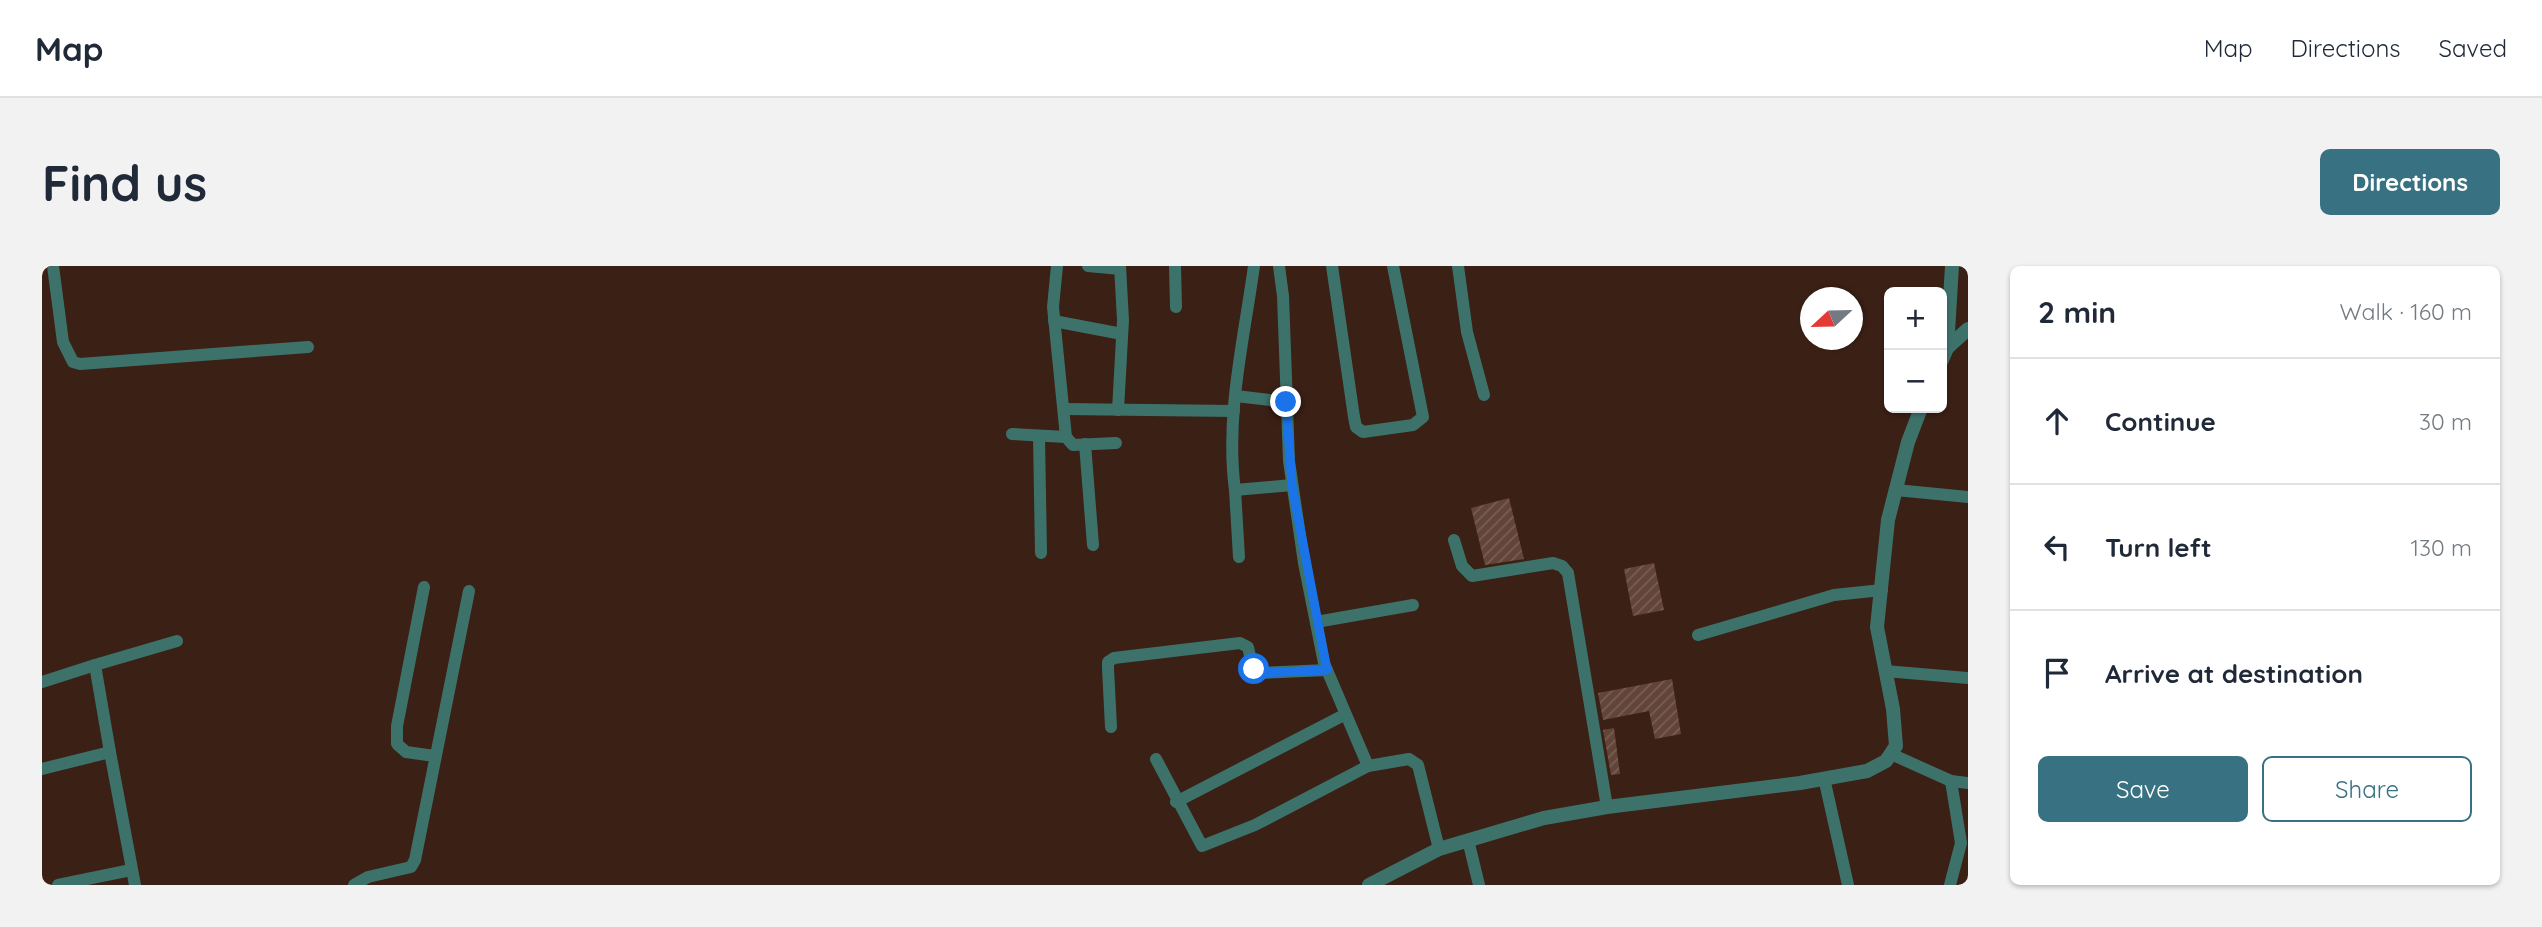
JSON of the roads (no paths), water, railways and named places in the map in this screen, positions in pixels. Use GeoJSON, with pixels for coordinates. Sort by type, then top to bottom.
{"type":"FeatureCollection","features":[{"type":"Feature","properties":{"kind":"street"},"geometry":{"type":"LineString","coordinates":[[53,266],[63,342],[73,362],[80,364],[308,347]]}},
{"type":"Feature","properties":{"kind":"street"},"geometry":{"type":"LineString","coordinates":[[1057,266],[1053,284],[1054,321],[1066,437],[1073,445],[1116,443]]}},
{"type":"Feature","properties":{"kind":"street"},"geometry":{"type":"LineString","coordinates":[[1088,266],[1120,267],[1122,334],[1118,410]]}},
{"type":"Feature","properties":{"kind":"street"},"geometry":{"type":"LineString","coordinates":[[1175,266],[1176,307]]}},
{"type":"Feature","properties":{"kind":"street"},"geometry":{"type":"LineString","coordinates":[[1240,557],[1231,458],[1234,411],[1254,266]]}},
{"type":"Feature","properties":{"kind":"street"},"geometry":{"type":"LineString","coordinates":[[1279,266],[1292,485],[1316,622],[1327,670],[1368,766]]}},
{"type":"Feature","properties":{"kind":"street"},"geometry":{"type":"LineString","coordinates":[[1332,266],[1356,427],[1363,432],[1413,425],[1423,418],[1393,266]]}},
{"type":"Feature","properties":{"kind":"street"},"geometry":{"type":"LineString","coordinates":[[1458,266],[1467,332],[1484,395]]}},
{"type":"Feature","properties":{"kind":"street"},"geometry":{"type":"LineString","coordinates":[[1945,350],[1952,266]]}},
{"type":"Feature","properties":{"kind":"street"},"geometry":{"type":"LineString","coordinates":[[1054,321],[1122,334]]}},
{"type":"Feature","properties":{"kind":"street"},"geometry":{"type":"LineString","coordinates":[[1947,352],[1968,329]]}},
{"type":"Feature","properties":{"kind":"street"},"geometry":{"type":"LineString","coordinates":[[1236,396],[1286,402]]}},
{"type":"Feature","properties":{"kind":"street"},"geometry":{"type":"LineString","coordinates":[[1064,409],[1234,411]]}},
{"type":"Feature","properties":{"kind":"street"},"geometry":{"type":"LineString","coordinates":[[1369,885],[1439,849],[1544,818],[1867,771],[1886,761],[1896,746],[1877,627],[1888,520],[1908,442],[1919,413]]}},
{"type":"Feature","properties":{"kind":"street"},"geometry":{"type":"LineString","coordinates":[[1012,434],[1066,437]]}},
{"type":"Feature","properties":{"kind":"street"},"geometry":{"type":"LineString","coordinates":[[1040,436],[1041,553]]}},
{"type":"Feature","properties":{"kind":"street"},"geometry":{"type":"LineString","coordinates":[[1085,444],[1093,545]]}},
{"type":"Feature","properties":{"kind":"street"},"geometry":{"type":"LineString","coordinates":[[1235,490],[1292,485]]}},
{"type":"Feature","properties":{"kind":"street"},"geometry":{"type":"LineString","coordinates":[[1896,490],[1968,497]]}},
{"type":"Feature","properties":{"kind":"street"},"geometry":{"type":"LineString","coordinates":[[1454,540],[1462,566],[1472,576],[1553,564],[1562,566],[1568,573],[1607,807]]}},
{"type":"Feature","properties":{"kind":"street"},"geometry":{"type":"LineString","coordinates":[[424,587],[397,726],[397,744],[406,752],[435,756]]}},
{"type":"Feature","properties":{"kind":"street"},"geometry":{"type":"LineString","coordinates":[[1698,635],[1834,595],[1882,590]]}},
{"type":"Feature","properties":{"kind":"street"},"geometry":{"type":"LineString","coordinates":[[354,885],[368,877],[411,867],[419,850],[435,756],[469,591]]}},
{"type":"Feature","properties":{"kind":"street"},"geometry":{"type":"LineString","coordinates":[[1316,622],[1413,605]]}},
{"type":"Feature","properties":{"kind":"street"},"geometry":{"type":"LineString","coordinates":[[42,682],[177,641]]}},
{"type":"Feature","properties":{"kind":"street"},"geometry":{"type":"LineString","coordinates":[[1111,727],[1108,662],[1114,658],[1240,643],[1248,648],[1252,665],[1260,673],[1327,670]]}},
{"type":"Feature","properties":{"kind":"street"},"geometry":{"type":"LineString","coordinates":[[95,665],[135,885]]}},
{"type":"Feature","properties":{"kind":"street"},"geometry":{"type":"LineString","coordinates":[[1885,671],[1968,678]]}},
{"type":"Feature","properties":{"kind":"street"},"geometry":{"type":"LineString","coordinates":[[1176,803],[1344,715]]}},
{"type":"Feature","properties":{"kind":"street"},"geometry":{"type":"LineString","coordinates":[[42,769],[110,752]]}},
{"type":"Feature","properties":{"kind":"street"},"geometry":{"type":"LineString","coordinates":[[1891,754],[1951,781],[1968,783]]}},
{"type":"Feature","properties":{"kind":"street"},"geometry":{"type":"LineString","coordinates":[[1156,759],[1198,844],[1207,846],[1368,766],[1409,759],[1415,762],[1439,849]]}},
{"type":"Feature","properties":{"kind":"street"},"geometry":{"type":"LineString","coordinates":[[1824,778],[1849,885]]}},
{"type":"Feature","properties":{"kind":"street"},"geometry":{"type":"LineString","coordinates":[[1950,885],[1961,843],[1951,781]]}},
{"type":"Feature","properties":{"kind":"street"},"geometry":{"type":"LineString","coordinates":[[1468,840],[1479,885]]}},
{"type":"Feature","properties":{"kind":"street"},"geometry":{"type":"LineString","coordinates":[[58,885],[131,870]]}}]}
